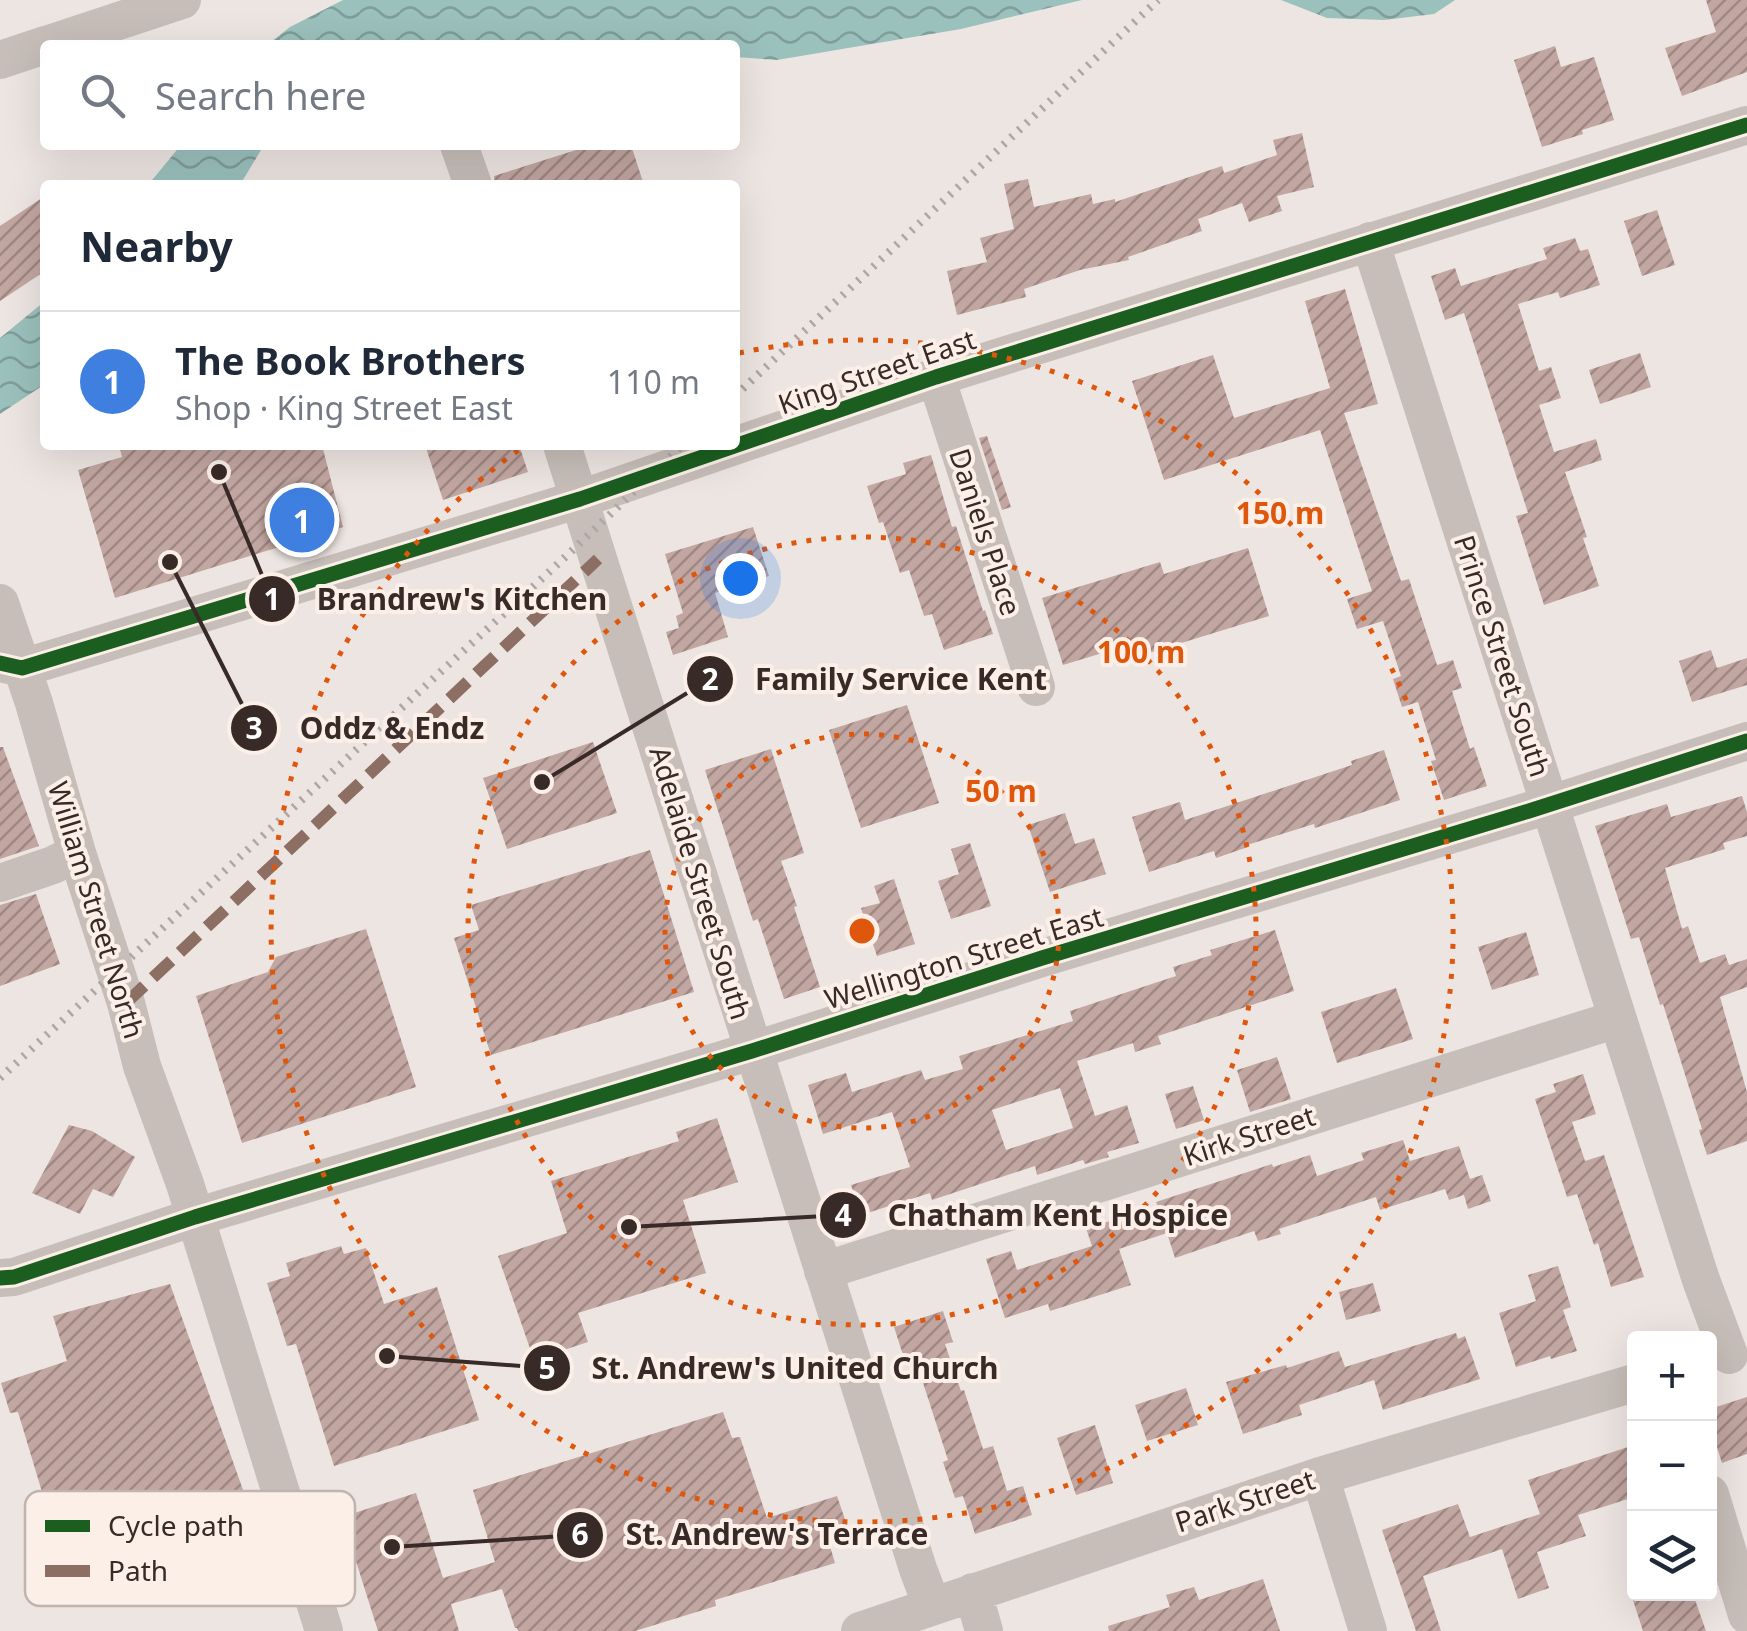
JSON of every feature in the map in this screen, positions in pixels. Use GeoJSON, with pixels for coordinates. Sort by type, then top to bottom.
{"type":"FeatureCollection","features":[{"type":"Feature","properties":{"kind":"street"},"geometry":{"type":"LineString","coordinates":[[61,40],[182,0]]}},
{"type":"Feature","properties":{"kind":"street"},"geometry":{"type":"LineString","coordinates":[[0,60],[40,47]]}},
{"type":"Feature","properties":{"kind":"street","name":"King Street East"},"geometry":{"type":"LineString","coordinates":[[740,444],[936,377],[1747,124]]}},
{"type":"Feature","properties":{"kind":"street"},"geometry":{"type":"LineString","coordinates":[[461,150],[471,180]]}},
{"type":"Feature","properties":{"kind":"street","name":"Prince Street South"},"geometry":{"type":"LineString","coordinates":[[1370,241],[1728,1355]]}},
{"type":"Feature","properties":{"kind":"street","name":"Daniels Place"},"geometry":{"type":"LineString","coordinates":[[936,377],[1036,687]]}},
{"type":"Feature","properties":{"kind":"street","name":"Adelaide Street South"},"geometry":{"type":"LineString","coordinates":[[564,450],[752,1051],[932,1606]]}},
{"type":"Feature","properties":{"kind":"street","name":"King Street East"},"geometry":{"type":"LineString","coordinates":[[11,665],[580,499],[723,450]]}},
{"type":"Feature","properties":{"kind":"street","name":"William Street North"},"geometry":{"type":"LineString","coordinates":[[0,602],[11,665],[77,853],[142,1066],[185,1184],[280,1491]]}},
{"type":"Feature","properties":{"kind":"street","name":"Wellington Street East"},"geometry":{"type":"LineString","coordinates":[[0,1278],[14,1277],[195,1217],[752,1051],[1747,741]]}},
{"type":"Feature","properties":{"kind":"street"},"geometry":{"type":"LineString","coordinates":[[0,883],[77,853]]}},
{"type":"Feature","properties":{"kind":"street","name":"Kirk Street"},"geometry":{"type":"LineString","coordinates":[[824,1271],[1617,1019]]}},
{"type":"Feature","properties":{"kind":"street","name":"Park Street"},"geometry":{"type":"LineString","coordinates":[[860,1631],[1320,1476],[1627,1385]]}},
{"type":"Feature","properties":{"kind":"street"},"geometry":{"type":"LineString","coordinates":[[1320,1476],[1368,1631]]}},
{"type":"Feature","properties":{"kind":"street"},"geometry":{"type":"LineString","coordinates":[[1715,1511],[1747,1615]]}},
{"type":"Feature","properties":{"kind":"street"},"geometry":{"type":"LineString","coordinates":[[972,1592],[984,1631]]}},
{"type":"Feature","properties":{"kind":"street","name":"William Street North"},"geometry":{"type":"LineString","coordinates":[[316,1606],[324,1631]]}},
{"type":"Feature","properties":{"kind":"water"},"geometry":{"type":"Polygon","coordinates":[[[343,0],[1082,0],[961,29],[777,60],[740,57],[740,40],[273,40],[343,0]]]}},
{"type":"Feature","properties":{"kind":"water"},"geometry":{"type":"Polygon","coordinates":[[[1281,0],[1455,0],[1434,14],[1384,20],[1327,18],[1281,0]]]}},
{"type":"Feature","properties":{"kind":"water"},"geometry":{"type":"Polygon","coordinates":[[[177,150],[261,150],[243,180],[152,180],[177,150]]]}},
{"type":"Feature","properties":{"kind":"water"},"geometry":{"type":"Polygon","coordinates":[[[40,305],[40,387],[0,414],[0,338],[40,305]]]}},
{"type":"Feature","properties":{"kind":"building"},"geometry":{"type":"Polygon","coordinates":[[[1706,0],[1747,0],[1747,72],[1682,96],[1665,48],[1716,32],[1706,0]]]}},
{"type":"Feature","properties":{"kind":"building"},"geometry":{"type":"Polygon","coordinates":[[[1555,46],[1561,67],[1594,57],[1614,120],[1542,147],[1514,60],[1555,46]]]}},
{"type":"Feature","properties":{"kind":"building"},"geometry":{"type":"Polygon","coordinates":[[[1302,133],[1314,187],[1277,196],[1282,211],[1249,222],[1242,203],[1198,219],[1202,231],[1128,257],[1129,260],[1080,270],[1024,289],[1026,297],[957,315],[947,271],[987,262],[980,238],[1014,229],[1004,184],[1028,179],[1034,207],[1091,194],[1093,204],[1115,202],[1222,166],[1224,173],[1277,155],[1273,140],[1302,133]]]}},
{"type":"Feature","properties":{"kind":"building"},"geometry":{"type":"Polygon","coordinates":[[[576,150],[633,150],[642,180],[494,180],[494,176],[576,150]]]}},
{"type":"Feature","properties":{"kind":"building"},"geometry":{"type":"Polygon","coordinates":[[[40,199],[40,274],[0,301],[0,226],[40,199]]]}},
{"type":"Feature","properties":{"kind":"building"},"geometry":{"type":"Polygon","coordinates":[[[1657,210],[1675,265],[1642,276],[1624,221],[1657,210]]]}},
{"type":"Feature","properties":{"kind":"building"},"geometry":{"type":"Polygon","coordinates":[[[1575,238],[1580,251],[1588,249],[1600,285],[1560,298],[1558,292],[1518,304],[1539,371],[1551,367],[1561,398],[1539,405],[1554,452],[1596,439],[1602,460],[1565,472],[1599,586],[1544,605],[1516,516],[1528,513],[1464,313],[1445,320],[1431,276],[1455,268],[1461,286],[1547,259],[1543,248],[1575,238]]]}},
{"type":"Feature","properties":{"kind":"building"},"geometry":{"type":"Polygon","coordinates":[[[1345,289],[1378,404],[1344,413],[1401,581],[1409,579],[1437,665],[1453,660],[1462,688],[1452,691],[1470,749],[1474,747],[1487,786],[1444,800],[1418,702],[1402,707],[1393,679],[1401,676],[1383,621],[1357,629],[1347,599],[1372,591],[1320,430],[1164,480],[1132,381],[1213,355],[1234,418],[1330,388],[1305,301],[1345,289]]]}},
{"type":"Feature","properties":{"kind":"building"},"geometry":{"type":"Polygon","coordinates":[[[1640,353],[1651,387],[1600,404],[1589,370],[1640,353]]]}},
{"type":"Feature","properties":{"kind":"building"},"geometry":{"type":"Polygon","coordinates":[[[987,436],[1011,507],[1002,510],[979,438],[987,436]]]}},
{"type":"Feature","properties":{"kind":"building"},"geometry":{"type":"Polygon","coordinates":[[[120,450],[323,450],[343,527],[115,598],[78,470],[122,457],[120,450]]]}},
{"type":"Feature","properties":{"kind":"building"},"geometry":{"type":"Polygon","coordinates":[[[427,450],[521,450],[528,472],[443,500],[427,450]]]}},
{"type":"Feature","properties":{"kind":"building"},"geometry":{"type":"Polygon","coordinates":[[[931,455],[952,527],[956,526],[993,634],[944,650],[932,614],[924,616],[909,570],[900,573],[867,486],[906,474],[903,463],[931,455]]]}},
{"type":"Feature","properties":{"kind":"building"},"geometry":{"type":"Polygon","coordinates":[[[753,527],[769,576],[715,593],[728,637],[673,655],[666,632],[679,628],[676,616],[683,613],[665,554],[753,527]]]}},
{"type":"Feature","properties":{"kind":"building"},"geometry":{"type":"Polygon","coordinates":[[[1248,548],[1269,616],[1139,656],[1135,643],[1063,665],[1042,598],[1160,562],[1164,574],[1248,548]]]}},
{"type":"Feature","properties":{"kind":"building"},"geometry":{"type":"Polygon","coordinates":[[[1711,650],[1717,668],[1747,658],[1747,685],[1692,702],[1679,661],[1711,650]]]}},
{"type":"Feature","properties":{"kind":"building"},"geometry":{"type":"Polygon","coordinates":[[[907,705],[939,803],[861,828],[829,730],[907,705]]]}},
{"type":"Feature","properties":{"kind":"building"},"geometry":{"type":"Polygon","coordinates":[[[593,742],[617,813],[507,849],[483,778],[593,742]]]}},
{"type":"Feature","properties":{"kind":"building"},"geometry":{"type":"Polygon","coordinates":[[[0,747],[39,846],[0,859],[0,747]]]}},
{"type":"Feature","properties":{"kind":"building"},"geometry":{"type":"Polygon","coordinates":[[[771,749],[804,853],[781,861],[820,987],[784,999],[758,919],[753,921],[705,770],[771,749]]]}},
{"type":"Feature","properties":{"kind":"building"},"geometry":{"type":"Polygon","coordinates":[[[1384,750],[1400,800],[1247,845],[1216,858],[1214,851],[1149,872],[1132,817],[1180,802],[1185,820],[1352,765],[1351,761],[1384,750]]]}},
{"type":"Feature","properties":{"kind":"building"},"geometry":{"type":"Polygon","coordinates":[[[1742,796],[1747,836],[1723,843],[1725,849],[1665,868],[1682,929],[1688,926],[1700,963],[1725,954],[1729,965],[1747,959],[1747,987],[1720,997],[1747,1092],[1747,1141],[1707,1155],[1663,1004],[1660,1005],[1639,937],[1631,939],[1595,826],[1667,804],[1671,817],[1742,796]]]}},
{"type":"Feature","properties":{"kind":"building"},"geometry":{"type":"Polygon","coordinates":[[[1065,813],[1075,844],[1094,838],[1106,874],[1050,892],[1028,825],[1065,813]]]}},
{"type":"Feature","properties":{"kind":"building"},"geometry":{"type":"Polygon","coordinates":[[[970,843],[991,906],[951,919],[938,881],[959,874],[951,849],[970,843]]]}},
{"type":"Feature","properties":{"kind":"building"},"geometry":{"type":"Polygon","coordinates":[[[650,850],[694,992],[491,1055],[454,938],[479,930],[471,905],[650,850]]]}},
{"type":"Feature","properties":{"kind":"building"},"geometry":{"type":"Polygon","coordinates":[[[894,879],[915,944],[877,956],[861,908],[880,903],[874,886],[894,879]]]}},
{"type":"Feature","properties":{"kind":"building"},"geometry":{"type":"Polygon","coordinates":[[[36,894],[60,964],[0,986],[0,905],[36,894]]]}},
{"type":"Feature","properties":{"kind":"building"},"geometry":{"type":"Polygon","coordinates":[[[366,929],[416,1087],[242,1143],[196,996],[268,972],[276,957],[366,929]]]}},
{"type":"Feature","properties":{"kind":"building"},"geometry":{"type":"Polygon","coordinates":[[[1275,930],[1294,991],[1158,1036],[1161,1044],[1135,1052],[1133,1043],[1077,1061],[1095,1116],[1127,1105],[1139,1143],[1107,1152],[1109,1157],[1085,1164],[1083,1160],[1037,1175],[1035,1166],[932,1200],[930,1193],[861,1215],[851,1185],[910,1167],[892,1112],[823,1134],[808,1085],[846,1073],[852,1092],[921,1070],[925,1080],[963,1069],[959,1056],[1073,1021],[1070,1011],[1176,976],[1173,967],[1212,955],[1210,950],[1275,930]],[[1060,1088],[992,1110],[1006,1150],[1073,1128],[1060,1088]]]}},
{"type":"Feature","properties":{"kind":"building"},"geometry":{"type":"Polygon","coordinates":[[[1526,932],[1539,975],[1492,990],[1478,947],[1526,932]]]}},
{"type":"Feature","properties":{"kind":"building"},"geometry":{"type":"Polygon","coordinates":[[[1396,988],[1413,1039],[1337,1063],[1321,1012],[1396,988]]]}},
{"type":"Feature","properties":{"kind":"building"},"geometry":{"type":"Polygon","coordinates":[[[1277,1057],[1291,1099],[1250,1112],[1237,1070],[1277,1057]]]}},
{"type":"Feature","properties":{"kind":"building"},"geometry":{"type":"Polygon","coordinates":[[[1583,1074],[1596,1114],[1572,1122],[1585,1161],[1604,1155],[1644,1277],[1611,1287],[1577,1194],[1567,1197],[1535,1099],[1556,1092],[1553,1084],[1583,1074]]]}},
{"type":"Feature","properties":{"kind":"building"},"geometry":{"type":"Polygon","coordinates":[[[1193,1086],[1204,1120],[1176,1129],[1165,1094],[1193,1086]]]}},
{"type":"Feature","properties":{"kind":"building"},"geometry":{"type":"Polygon","coordinates":[[[717,1118],[738,1182],[683,1200],[706,1273],[578,1313],[588,1342],[534,1360],[498,1256],[567,1233],[551,1181],[679,1141],[676,1132],[717,1118]]]}},
{"type":"Feature","properties":{"kind":"building"},"geometry":{"type":"Polygon","coordinates":[[[69,1125],[92,1131],[135,1157],[113,1197],[93,1189],[80,1214],[32,1193],[69,1125]]]}},
{"type":"Feature","properties":{"kind":"building"},"geometry":{"type":"Polygon","coordinates":[[[1403,1140],[1410,1161],[1459,1146],[1470,1179],[1482,1175],[1491,1201],[1468,1209],[1464,1195],[1449,1200],[1445,1189],[1380,1210],[1376,1197],[1279,1229],[1281,1234],[1258,1241],[1254,1231],[1175,1258],[1167,1233],[1119,1249],[1131,1285],[1050,1311],[1048,1304],[1005,1318],[986,1259],[1011,1251],[1017,1270],[1092,1246],[1086,1228],[1159,1209],[1156,1202],[1310,1155],[1317,1176],[1364,1160],[1361,1153],[1403,1140]]]}},
{"type":"Feature","properties":{"kind":"building"},"geometry":{"type":"Polygon","coordinates":[[[341,1246],[344,1254],[366,1248],[384,1304],[437,1287],[479,1420],[334,1466],[296,1344],[287,1346],[267,1283],[290,1276],[286,1263],[341,1246]]]}},
{"type":"Feature","properties":{"kind":"building"},"geometry":{"type":"Polygon","coordinates":[[[1558,1266],[1571,1307],[1563,1310],[1577,1351],[1516,1367],[1499,1313],[1536,1301],[1528,1275],[1558,1266]]]}},
{"type":"Feature","properties":{"kind":"building"},"geometry":{"type":"Polygon","coordinates":[[[1373,1283],[1381,1311],[1346,1320],[1339,1292],[1373,1283]]]}},
{"type":"Feature","properties":{"kind":"building"},"geometry":{"type":"Polygon","coordinates":[[[170,1284],[243,1491],[42,1491],[18,1412],[10,1413],[1,1383],[67,1361],[53,1316],[170,1284]]]}},
{"type":"Feature","properties":{"kind":"building"},"geometry":{"type":"Polygon","coordinates":[[[943,1311],[953,1342],[945,1344],[983,1449],[993,1446],[1007,1491],[1023,1486],[1032,1515],[975,1534],[963,1496],[955,1498],[943,1462],[948,1460],[914,1355],[904,1358],[894,1327],[943,1311]]]}},
{"type":"Feature","properties":{"kind":"building"},"geometry":{"type":"Polygon","coordinates":[[[1456,1333],[1458,1339],[1465,1336],[1480,1379],[1383,1410],[1374,1380],[1299,1405],[1302,1415],[1243,1434],[1226,1382],[1339,1351],[1345,1367],[1456,1333]]]}},
{"type":"Feature","properties":{"kind":"building"},"geometry":{"type":"Polygon","coordinates":[[[1186,1388],[1198,1425],[1147,1441],[1135,1405],[1186,1388]]]}},
{"type":"Feature","properties":{"kind":"building"},"geometry":{"type":"Polygon","coordinates":[[[1747,1397],[1747,1454],[1722,1463],[1717,1447],[1717,1407],[1747,1397]]]}},
{"type":"Feature","properties":{"kind":"building"},"geometry":{"type":"Polygon","coordinates":[[[723,1412],[732,1438],[740,1437],[767,1518],[837,1496],[848,1528],[827,1536],[835,1563],[715,1600],[716,1606],[635,1631],[518,1631],[502,1589],[451,1604],[459,1631],[378,1631],[355,1558],[355,1513],[416,1493],[443,1578],[495,1562],[473,1490],[723,1412]]]}},
{"type":"Feature","properties":{"kind":"building"},"geometry":{"type":"Polygon","coordinates":[[[1095,1425],[1113,1483],[1076,1495],[1057,1438],[1095,1425]]]}},
{"type":"Feature","properties":{"kind":"building"},"geometry":{"type":"Polygon","coordinates":[[[1627,1447],[1627,1499],[1578,1515],[1586,1536],[1537,1552],[1549,1588],[1518,1599],[1502,1549],[1423,1576],[1441,1631],[1416,1631],[1382,1530],[1458,1504],[1470,1537],[1540,1514],[1528,1480],[1627,1447]]]}},
{"type":"Feature","properties":{"kind":"building"},"geometry":{"type":"Polygon","coordinates":[[[1263,1579],[1280,1631],[1109,1631],[1108,1626],[1170,1607],[1166,1595],[1194,1587],[1199,1600],[1263,1579]]]}},
{"type":"Feature","properties":{"kind":"building"},"geometry":{"type":"Polygon","coordinates":[[[1633,1601],[1695,1601],[1706,1631],[1643,1631],[1633,1601]]]}},
{"type":"Feature","properties":{"kind":"railway"},"geometry":{"type":"LineString","coordinates":[[740,391],[1158,0]]}},
{"type":"Feature","properties":{"kind":"railway"},"geometry":{"type":"LineString","coordinates":[[0,1078],[678,450]]}},
{"type":"Feature","properties":{"kind":"marked path"},"geometry":{"type":"LineString","coordinates":[[126,1003],[598,559]]}},
{"type":"Feature","properties":{"kind":"cycle path"},"geometry":{"type":"LineString","coordinates":[[740,444],[936,377],[1747,125]]}},
{"type":"Feature","properties":{"kind":"cycle path"},"geometry":{"type":"LineString","coordinates":[[0,663],[22,668],[580,499],[723,450]]}},
{"type":"Feature","properties":{"kind":"cycle path"},"geometry":{"type":"LineString","coordinates":[[0,1278],[14,1277],[195,1217],[752,1051],[1747,741]]}},
{"type":"Feature","properties":{"kind":"place","name":"Brandrew's Kitchen"},"geometry":{"type":"Point","coordinates":[219,472]}},
{"type":"Feature","properties":{"kind":"place","name":"The Book Brothers"},"geometry":{"type":"Point","coordinates":[302,520]}},
{"type":"Feature","properties":{"kind":"place","name":"Oddz & Endz"},"geometry":{"type":"Point","coordinates":[170,562]}},
{"type":"Feature","properties":{"kind":"place","name":"Family Service Kent"},"geometry":{"type":"Point","coordinates":[542,782]}},
{"type":"Feature","properties":{"kind":"place","name":"Chatham Kent Hospice"},"geometry":{"type":"Point","coordinates":[629,1227]}},
{"type":"Feature","properties":{"kind":"place","name":"St. Andrew's United Church"},"geometry":{"type":"Point","coordinates":[387,1356]}},
{"type":"Feature","properties":{"kind":"place","name":"St. Andrew's Terrace"},"geometry":{"type":"Point","coordinates":[392,1547]}}]}
